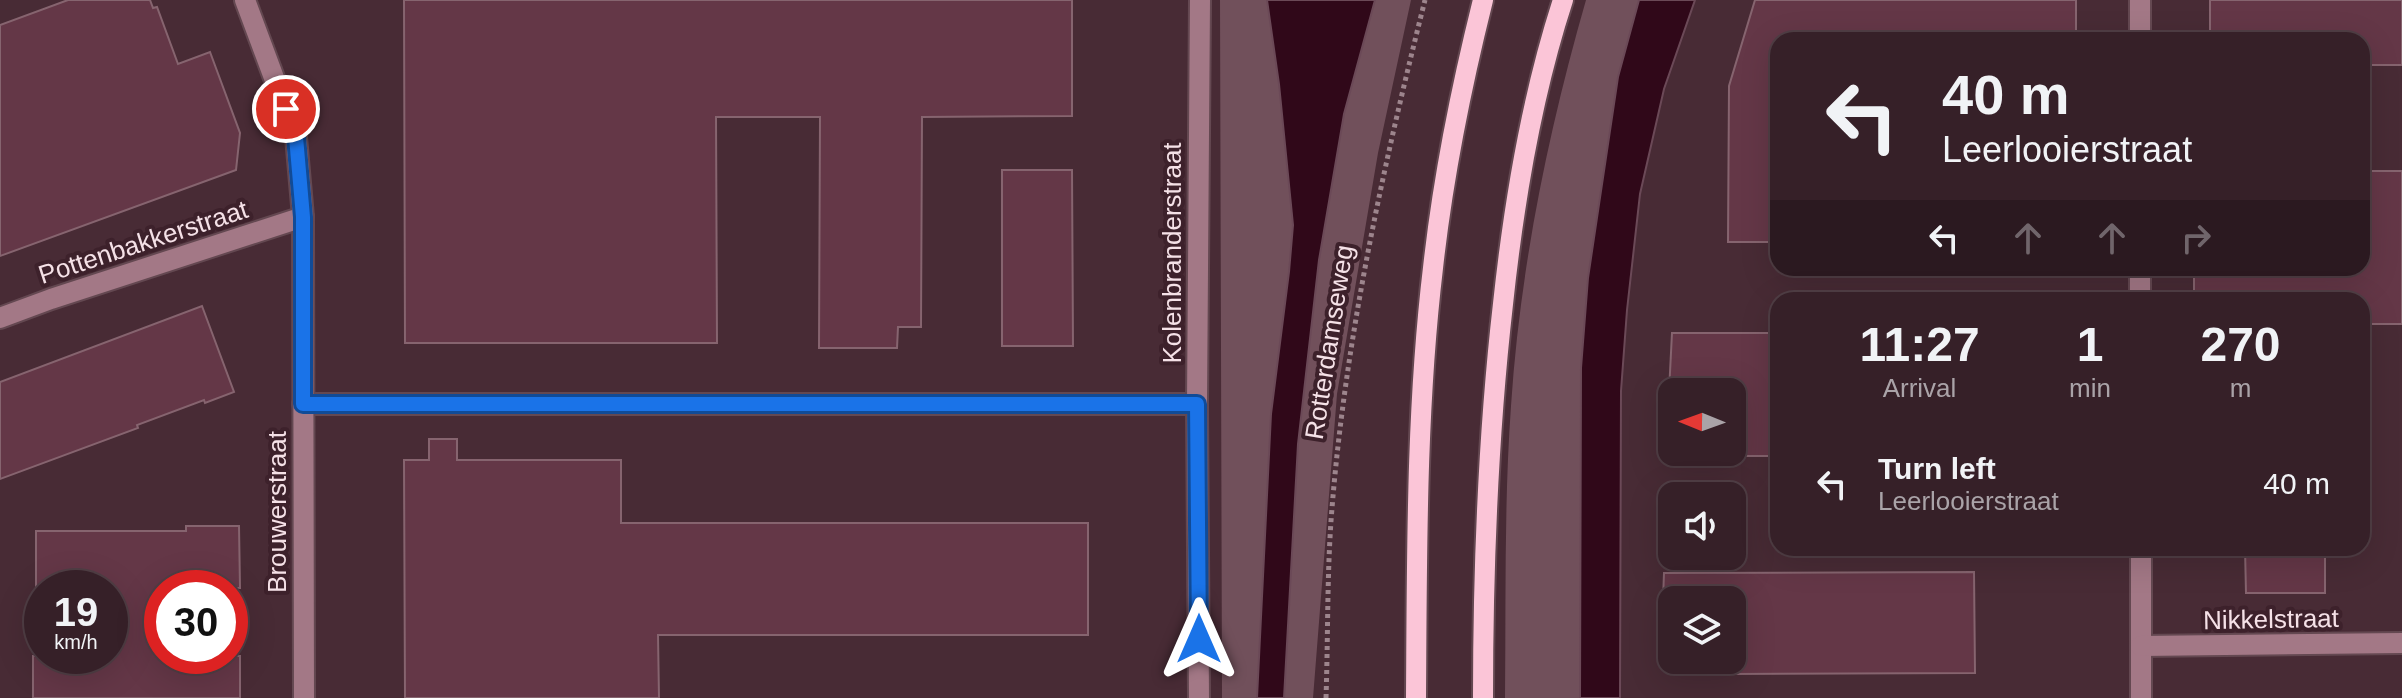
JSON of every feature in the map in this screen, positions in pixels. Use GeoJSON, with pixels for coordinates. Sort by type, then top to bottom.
{"type":"FeatureCollection","features":[{"type":"Feature","properties":{"kind":"main road"},"geometry":{"type":"LineString","coordinates":[[1416,698],[1417,535],[1433,268],[1458,100],[1483,0]]}},
{"type":"Feature","properties":{"kind":"main road"},"geometry":{"type":"LineString","coordinates":[[1483,698],[1483,574],[1491,403],[1508,254],[1530,126],[1563,0]]}},
{"type":"Feature","properties":{"kind":"street","name":"Brouwerstraat"},"geometry":{"type":"LineString","coordinates":[[245,0],[296,137],[303,217],[304,698]]}},
{"type":"Feature","properties":{"kind":"street","name":"Kolenbranderstraat"},"geometry":{"type":"LineString","coordinates":[[1199,698],[1197,404],[1200,0]]}},
{"type":"Feature","properties":{"kind":"street"},"geometry":{"type":"LineString","coordinates":[[2140,0],[2140,32]]}},
{"type":"Feature","properties":{"kind":"street","name":"Pottenbakkerstraat"},"geometry":{"type":"LineString","coordinates":[[0,318],[303,217]]}},
{"type":"Feature","properties":{"kind":"street"},"geometry":{"type":"LineString","coordinates":[[303,404],[1197,404]]}},
{"type":"Feature","properties":{"kind":"street"},"geometry":{"type":"LineString","coordinates":[[2141,556],[2141,698]]}},
{"type":"Feature","properties":{"kind":"street","name":"Nikkelstraat"},"geometry":{"type":"LineString","coordinates":[[2141,646],[2402,643]]}},
{"type":"Feature","properties":{"kind":"path","name":"Rotterdamseweg"},"geometry":{"type":"LineString","coordinates":[[1326,698],[1331,522],[1354,331],[1383,179],[1425,0]]}},
{"type":"Feature","properties":{"kind":"shaded area"},"geometry":{"type":"Polygon","coordinates":[[[1220,0],[1267,0],[1293,225],[1271,414],[1257,698],[1222,698],[1220,0]]]}},
{"type":"Feature","properties":{"kind":"shaded area"},"geometry":{"type":"Polygon","coordinates":[[[1267,0],[1375,0],[1344,114],[1319,260],[1298,444],[1284,698],[1257,698],[1271,414],[1293,225],[1267,0]]]}},
{"type":"Feature","properties":{"kind":"shaded area"},"geometry":{"type":"Polygon","coordinates":[[[1375,0],[1411,0],[1378,153],[1337,394],[1313,698],[1284,698],[1298,443],[1319,260],[1344,114],[1375,0]]]}},
{"type":"Feature","properties":{"kind":"shaded area"},"geometry":{"type":"Polygon","coordinates":[[[1586,0],[1639,0],[1618,77],[1588,278],[1581,368],[1580,698],[1505,698],[1507,479],[1521,303],[1548,150],[1586,0]]]}},
{"type":"Feature","properties":{"kind":"shaded area"},"geometry":{"type":"Polygon","coordinates":[[[1639,0],[1695,0],[1664,89],[1640,194],[1627,310],[1621,391],[1620,698],[1580,698],[1581,368],[1588,278],[1618,77],[1639,0]]]}},
{"type":"Feature","properties":{"kind":"building"},"geometry":{"type":"Polygon","coordinates":[[[68,0],[150,0],[153,8],[157,7],[178,64],[210,52],[240,133],[236,170],[0,256],[0,25],[68,0]]]}},
{"type":"Feature","properties":{"kind":"building"},"geometry":{"type":"Polygon","coordinates":[[[404,0],[1072,0],[1072,116],[922,117],[921,327],[898,327],[897,348],[819,348],[820,117],[716,117],[717,343],[405,343],[404,0]]]}},
{"type":"Feature","properties":{"kind":"building"},"geometry":{"type":"Polygon","coordinates":[[[1755,0],[2076,0],[2076,32],[1770,32],[1770,242],[1728,242],[1729,86],[1755,0]]]}},
{"type":"Feature","properties":{"kind":"building"},"geometry":{"type":"Polygon","coordinates":[[[2210,0],[2402,0],[2402,65],[2370,65],[2370,32],[2210,32],[2210,0]]]}},
{"type":"Feature","properties":{"kind":"building"},"geometry":{"type":"Polygon","coordinates":[[[1002,170],[1072,170],[1073,346],[1002,346],[1002,170]]]}},
{"type":"Feature","properties":{"kind":"building"},"geometry":{"type":"Polygon","coordinates":[[[2370,171],[2402,171],[2402,324],[2370,324],[2370,292],[2194,292],[2194,276],[2370,276],[2370,171]]]}},
{"type":"Feature","properties":{"kind":"building"},"geometry":{"type":"Polygon","coordinates":[[[202,306],[234,392],[205,403],[204,400],[0,479],[0,382],[202,306]]]}},
{"type":"Feature","properties":{"kind":"building"},"geometry":{"type":"Polygon","coordinates":[[[1672,333],[1770,333],[1770,456],[1746,456],[1746,378],[1670,378],[1672,333]]]}},
{"type":"Feature","properties":{"kind":"building"},"geometry":{"type":"Polygon","coordinates":[[[429,439],[457,439],[457,460],[621,460],[621,523],[1088,523],[1088,635],[658,635],[659,698],[405,698],[404,460],[429,460],[429,439]]]}},
{"type":"Feature","properties":{"kind":"building"},"geometry":{"type":"Polygon","coordinates":[[[186,526],[239,526],[240,570],[144,570],[144,674],[240,674],[240,698],[33,698],[33,674],[128,674],[128,570],[36,570],[36,531],[186,531],[186,526]]]}},
{"type":"Feature","properties":{"kind":"building"},"geometry":{"type":"Polygon","coordinates":[[[2245,556],[2325,556],[2325,593],[2246,593],[2245,556]]]}},
{"type":"Feature","properties":{"kind":"building"},"geometry":{"type":"Polygon","coordinates":[[[1974,572],[1975,673],[1746,674],[1746,586],[1664,586],[1664,573],[1974,572]]]}},
{"type":"Feature","properties":{"kind":"route"},"geometry":{"type":"LineString","coordinates":[[286,109],[296,137],[303,217],[303,404],[1197,404],[1199,639]]}}]}
